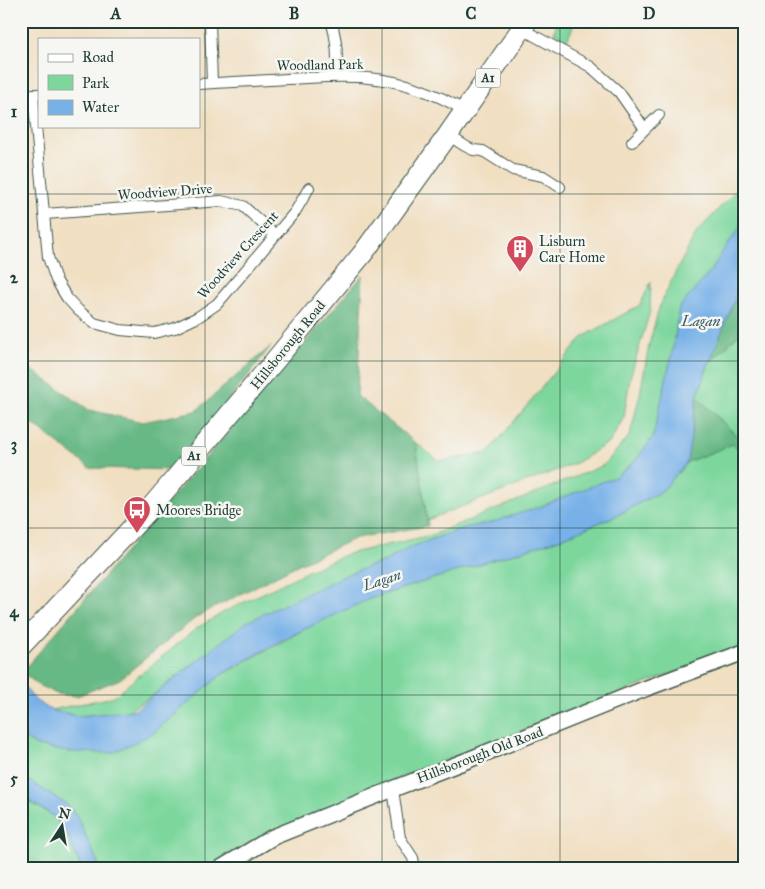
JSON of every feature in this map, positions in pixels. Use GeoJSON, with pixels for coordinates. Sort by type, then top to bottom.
{"type":"FeatureCollection","features":[{"type":"Feature","properties":{"kind":"highway","name":"Hillsborough Road"},"geometry":{"type":"LineString","coordinates":[[23,643],[147,512],[278,358],[364,252],[524,25]]}},
{"type":"Feature","properties":{"kind":"street"},"geometry":{"type":"LineString","coordinates":[[210,21],[212,83]]}},
{"type":"Feature","properties":{"kind":"street"},"geometry":{"type":"LineString","coordinates":[[332,21],[336,34],[336,77]]}},
{"type":"Feature","properties":{"kind":"street"},"geometry":{"type":"LineString","coordinates":[[524,25],[591,67],[619,92],[645,129]]}},
{"type":"Feature","properties":{"kind":"street","name":"Woodland Park"},"geometry":{"type":"LineString","coordinates":[[200,84],[336,77],[368,78],[390,81],[413,88],[438,97],[465,111]]}},
{"type":"Feature","properties":{"kind":"street"},"geometry":{"type":"LineString","coordinates":[[21,95],[36,94]]}},
{"type":"Feature","properties":{"kind":"street","name":"Woodview Crescent"},"geometry":{"type":"LineString","coordinates":[[36,94],[38,121]]}},
{"type":"Feature","properties":{"kind":"street"},"geometry":{"type":"LineString","coordinates":[[632,142],[659,115]]}},
{"type":"Feature","properties":{"kind":"street","name":"Woodview Crescent"},"geometry":{"type":"LineString","coordinates":[[39,128],[48,257],[56,280],[67,298],[94,323],[120,330],[154,333],[175,328],[198,317],[217,304],[295,212],[309,188]]}},
{"type":"Feature","properties":{"kind":"street"},"geometry":{"type":"LineString","coordinates":[[448,135],[473,150],[483,151],[514,170],[543,176],[560,187]]}},
{"type":"Feature","properties":{"kind":"street","name":"Woodview Drive"},"geometry":{"type":"LineString","coordinates":[[45,214],[221,201],[243,206],[275,235]]}},
{"type":"Feature","properties":{"kind":"street","name":"Hillsborough Old Road"},"geometry":{"type":"LineString","coordinates":[[221,868],[273,837],[647,688],[744,652]]}},
{"type":"Feature","properties":{"kind":"street"},"geometry":{"type":"LineString","coordinates":[[393,788],[400,838],[413,858],[415,868]]}},
{"type":"Feature","properties":{"kind":"green space"},"geometry":{"type":"Polygon","coordinates":[[[555,21],[575,21],[567,41],[554,32],[557,23],[555,21]]]}},
{"type":"Feature","properties":{"kind":"green space"},"geometry":{"type":"Polygon","coordinates":[[[744,182],[744,228],[653,441],[629,470],[590,491],[532,513],[432,539],[389,560],[337,580],[249,621],[153,695],[122,715],[80,716],[51,710],[113,697],[197,628],[224,612],[308,571],[347,554],[431,535],[604,465],[630,435],[649,345],[659,308],[674,275],[697,232],[744,182]]]}},
{"type":"Feature","properties":{"kind":"green space"},"geometry":{"type":"Polygon","coordinates":[[[744,272],[744,294],[733,304],[742,275],[744,272]]]}},
{"type":"Feature","properties":{"kind":"green space"},"geometry":{"type":"Polygon","coordinates":[[[363,275],[357,396],[416,443],[428,526],[356,538],[299,564],[198,616],[120,679],[77,696],[57,694],[38,685],[22,672],[363,275]]]}},
{"type":"Feature","properties":{"kind":"green space"},"geometry":{"type":"Polygon","coordinates":[[[651,282],[650,311],[630,378],[624,417],[610,442],[576,463],[427,520],[416,443],[439,461],[488,453],[583,337],[640,305],[651,282]]]}},
{"type":"Feature","properties":{"kind":"green space"},"geometry":{"type":"Polygon","coordinates":[[[744,294],[744,329],[709,363],[733,304],[744,294]]]}},
{"type":"Feature","properties":{"kind":"green space"},"geometry":{"type":"Polygon","coordinates":[[[744,329],[744,443],[697,397],[709,363],[744,329]]]}},
{"type":"Feature","properties":{"kind":"green space"},"geometry":{"type":"Polygon","coordinates":[[[271,346],[174,470],[90,468],[21,413],[21,357],[25,365],[89,410],[143,422],[196,411],[271,346]]]}},
{"type":"Feature","properties":{"kind":"green space"},"geometry":{"type":"Polygon","coordinates":[[[697,397],[744,443],[744,455],[733,444],[687,462],[697,397]]]}},
{"type":"Feature","properties":{"kind":"green space"},"geometry":{"type":"Polygon","coordinates":[[[733,444],[744,455],[744,646],[370,789],[257,839],[206,868],[100,868],[77,816],[66,804],[21,776],[21,736],[37,746],[152,734],[221,675],[307,628],[369,599],[559,539],[620,514],[663,490],[687,462],[733,444]]]}},
{"type":"Feature","properties":{"kind":"green space"},"geometry":{"type":"Polygon","coordinates":[[[21,797],[55,817],[68,837],[81,868],[21,868],[21,797]]]}},
{"type":"Feature","properties":{"kind":"water","name":"Lagan"},"geometry":{"type":"Polygon","coordinates":[[[744,222],[744,272],[697,397],[687,462],[663,490],[620,514],[559,539],[369,599],[284,639],[221,675],[152,734],[112,753],[68,752],[37,746],[21,736],[21,683],[36,701],[51,710],[79,716],[135,710],[245,623],[348,574],[385,561],[411,547],[463,528],[490,523],[539,507],[617,476],[635,461],[653,437],[674,344],[679,308],[711,271],[744,222]]]}},
{"type":"Feature","properties":{"kind":"water"},"geometry":{"type":"Polygon","coordinates":[[[21,776],[66,804],[77,816],[100,868],[81,868],[68,837],[55,817],[21,796],[21,776]]]}},
{"type":"Feature","properties":{"kind":"place","name":"Lisburn Care Home"},"geometry":{"type":"Point","coordinates":[520,273]}},
{"type":"Feature","properties":{"kind":"place","name":"Moores Bridge"},"geometry":{"type":"Point","coordinates":[137,534]}}]}
